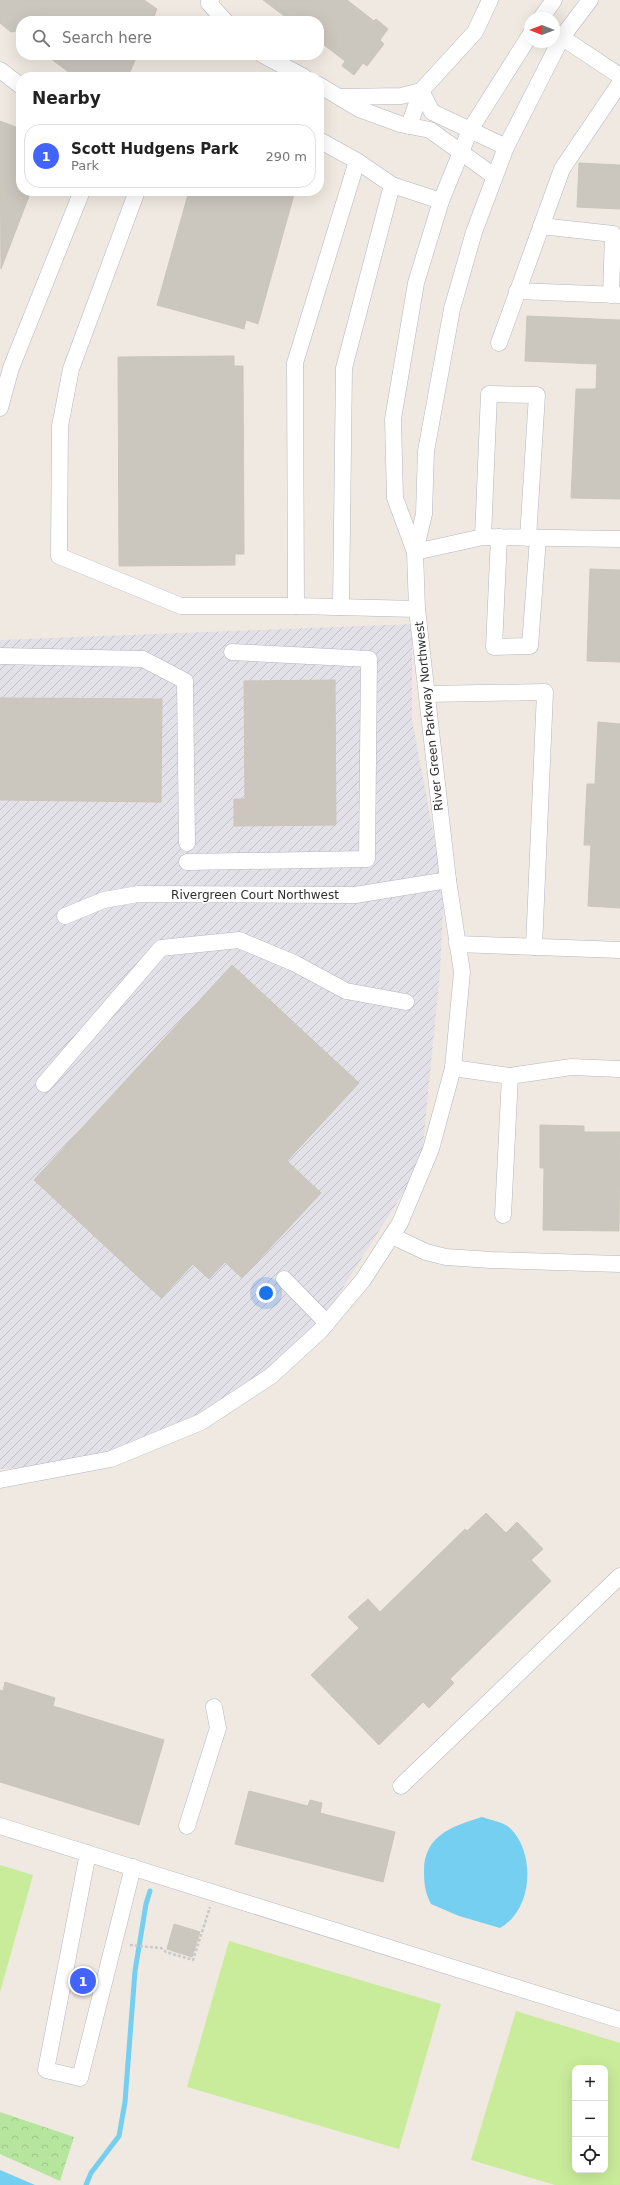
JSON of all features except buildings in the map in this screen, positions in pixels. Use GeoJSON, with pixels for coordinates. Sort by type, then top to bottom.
{"type":"FeatureCollection","features":[{"type":"Feature","properties":{"kind":"street"},"geometry":{"type":"LineString","coordinates":[[211,0],[209,3],[221,16]]}},
{"type":"Feature","properties":{"kind":"street"},"geometry":{"type":"LineString","coordinates":[[409,126],[421,91],[475,32],[490,0]]}},
{"type":"Feature","properties":{"kind":"street"},"geometry":{"type":"LineString","coordinates":[[545,12],[554,0]]}},
{"type":"Feature","properties":{"kind":"street","name":"River Green Parkway Northwest"},"geometry":{"type":"LineString","coordinates":[[560,32],[590,0]]}},
{"type":"Feature","properties":{"kind":"street"},"geometry":{"type":"LineString","coordinates":[[560,35],[620,76]]}},
{"type":"Feature","properties":{"kind":"street","name":"River Green Parkway Northwest"},"geometry":{"type":"LineString","coordinates":[[415,552],[395,498],[393,419],[416,283],[441,201],[460,152],[470,130],[524,44]]}},
{"type":"Feature","properties":{"kind":"street","name":"River Green Parkway Northwest"},"geometry":{"type":"LineString","coordinates":[[0,1480],[111,1459],[201,1422],[271,1376],[327,1323],[363,1280],[400,1223],[432,1149],[453,1068],[462,972],[448,880],[417,608],[415,552],[424,514],[426,451],[452,310],[474,232],[494,176],[552,48]]}},
{"type":"Feature","properties":{"kind":"street"},"geometry":{"type":"LineString","coordinates":[[272,60],[295,72]]}},
{"type":"Feature","properties":{"kind":"street"},"geometry":{"type":"LineString","coordinates":[[0,70],[16,82]]}},
{"type":"Feature","properties":{"kind":"street"},"geometry":{"type":"LineString","coordinates":[[498,343],[562,169],[620,82]]}},
{"type":"Feature","properties":{"kind":"street"},"geometry":{"type":"LineString","coordinates":[[324,88],[342,97],[359,109],[409,126],[430,130],[494,176]]}},
{"type":"Feature","properties":{"kind":"street"},"geometry":{"type":"LineString","coordinates":[[342,97],[401,96],[421,91]]}},
{"type":"Feature","properties":{"kind":"street"},"geometry":{"type":"LineString","coordinates":[[421,91],[432,112],[506,147]]}},
{"type":"Feature","properties":{"kind":"street"},"geometry":{"type":"LineString","coordinates":[[324,143],[358,161],[392,185],[441,201]]}},
{"type":"Feature","properties":{"kind":"street"},"geometry":{"type":"LineString","coordinates":[[296,606],[295,363],[358,161]]}},
{"type":"Feature","properties":{"kind":"street"},"geometry":{"type":"LineString","coordinates":[[341,607],[344,368],[392,185]]}},
{"type":"Feature","properties":{"kind":"street"},"geometry":{"type":"LineString","coordinates":[[0,408],[6,366],[80,196]]}},
{"type":"Feature","properties":{"kind":"street"},"geometry":{"type":"LineString","coordinates":[[135,196],[71,369],[60,426],[59,556],[181,606],[417,608]]}},
{"type":"Feature","properties":{"kind":"street"},"geometry":{"type":"LineString","coordinates":[[517,291],[616,295],[616,234],[541,226]]}},
{"type":"Feature","properties":{"kind":"street"},"geometry":{"type":"LineString","coordinates":[[489,394],[537,395],[530,646],[494,647],[491,537],[489,394]]}},
{"type":"Feature","properties":{"kind":"street"},"geometry":{"type":"LineString","coordinates":[[415,552],[491,537],[620,539]]}},
{"type":"Feature","properties":{"kind":"street"},"geometry":{"type":"LineString","coordinates":[[187,862],[367,859],[369,660],[232,652]]}},
{"type":"Feature","properties":{"kind":"street"},"geometry":{"type":"LineString","coordinates":[[0,656],[143,659],[185,681],[187,843]]}},
{"type":"Feature","properties":{"kind":"street"},"geometry":{"type":"LineString","coordinates":[[427,694],[545,692],[534,947]]}},
{"type":"Feature","properties":{"kind":"street","name":"Rivergreen Court Northwest"},"geometry":{"type":"LineString","coordinates":[[65,916],[104,900],[138,894],[355,895],[448,880]]}},
{"type":"Feature","properties":{"kind":"street"},"geometry":{"type":"LineString","coordinates":[[44,1084],[161,948],[239,940],[294,962],[346,991],[406,1002]]}},
{"type":"Feature","properties":{"kind":"street"},"geometry":{"type":"LineString","coordinates":[[457,944],[620,950]]}},
{"type":"Feature","properties":{"kind":"street"},"geometry":{"type":"LineString","coordinates":[[453,1068],[510,1076],[571,1067],[620,1069]]}},
{"type":"Feature","properties":{"kind":"street"},"geometry":{"type":"LineString","coordinates":[[503,1215],[510,1076]]}},
{"type":"Feature","properties":{"kind":"street"},"geometry":{"type":"LineString","coordinates":[[392,1236],[426,1252],[446,1257],[620,1264]]}},
{"type":"Feature","properties":{"kind":"street"},"geometry":{"type":"LineString","coordinates":[[284,1279],[327,1323]]}},
{"type":"Feature","properties":{"kind":"street"},"geometry":{"type":"LineString","coordinates":[[401,1786],[620,1576]]}},
{"type":"Feature","properties":{"kind":"street"},"geometry":{"type":"LineString","coordinates":[[187,1826],[218,1728],[214,1707]]}},
{"type":"Feature","properties":{"kind":"street"},"geometry":{"type":"LineString","coordinates":[[0,1826],[620,2020]]}},
{"type":"Feature","properties":{"kind":"street"},"geometry":{"type":"LineString","coordinates":[[88,1853],[46,2070],[80,2078],[133,1867]]}},
{"type":"Feature","properties":{"kind":"path"},"geometry":{"type":"LineString","coordinates":[[124,1944],[154,1947],[193,1960],[215,1893]]}},
{"type":"Feature","properties":{"kind":"shaded area"},"geometry":{"type":"Polygon","coordinates":[[[412,624],[412,720],[444,890],[440,972],[421,1165],[316,1330],[274,1383],[91,1463],[0,1469],[0,640],[412,624]]]}},
{"type":"Feature","properties":{"kind":"green space"},"geometry":{"type":"Polygon","coordinates":[[[0,1865],[33,1875],[0,1992],[0,1865]]]}},
{"type":"Feature","properties":{"kind":"green space"},"geometry":{"type":"Polygon","coordinates":[[[229,1941],[441,2004],[399,2149],[187,2087],[229,1941]]]}},
{"type":"Feature","properties":{"kind":"green space"},"geometry":{"type":"Polygon","coordinates":[[[516,2011],[620,2043],[620,2185],[555,2185],[471,2160],[516,2011]]]}},
{"type":"Feature","properties":{"kind":"green space"},"geometry":{"type":"Polygon","coordinates":[[[0,2112],[74,2137],[60,2181],[0,2154],[0,2112]]]}},
{"type":"Feature","properties":{"kind":"water"},"geometry":{"type":"Polygon","coordinates":[[[482,1817],[501,1823],[510,1828],[518,1839],[524,1852],[527,1866],[525,1895],[511,1920],[500,1928],[459,1916],[431,1904],[425,1888],[425,1859],[435,1840],[442,1834],[461,1824],[482,1817]]]}},
{"type":"Feature","properties":{"kind":"water"},"geometry":{"type":"Polygon","coordinates":[[[0,2170],[35,2185],[0,2185],[0,2170]]]}},
{"type":"Feature","properties":{"kind":"waterway"},"geometry":{"type":"LineString","coordinates":[[86,2185],[91,2173],[119,2136],[125,2102],[135,1971],[146,1904],[150,1891]]}},
{"type":"Feature","properties":{"kind":"place","name":"Scott Hudgens Park"},"geometry":{"type":"Point","coordinates":[83,1981]}}]}
